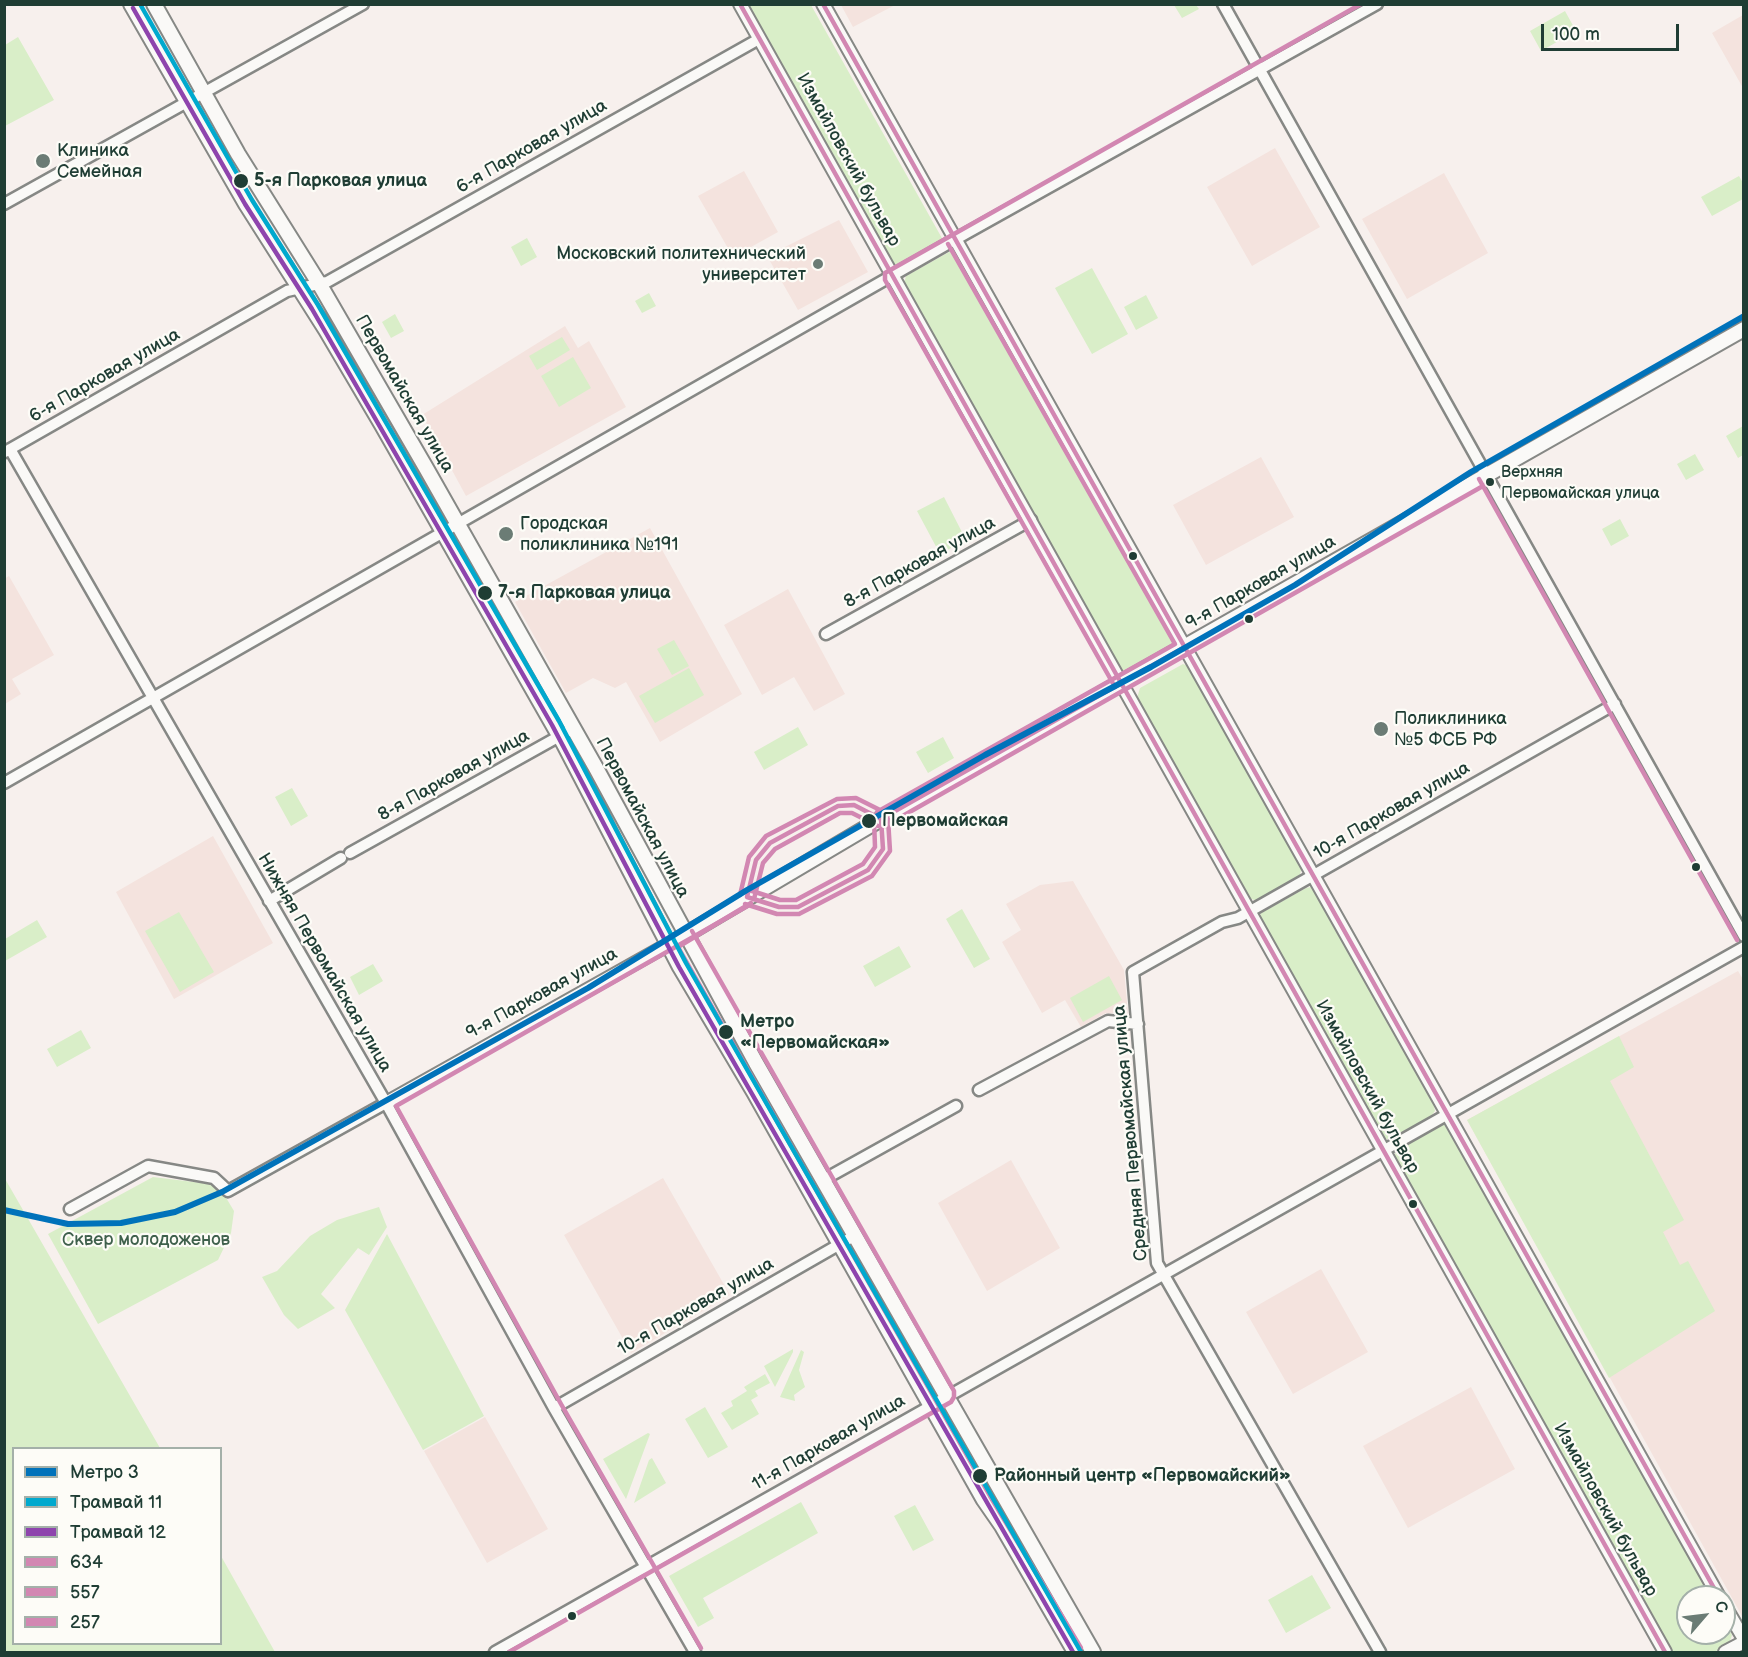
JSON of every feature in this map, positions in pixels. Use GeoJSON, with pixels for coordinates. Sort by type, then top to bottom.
{"type":"FeatureCollection","features":[{"type":"Feature","properties":{"kind":"main road","name":"Первомайская улица"},"geometry":{"type":"LineString","coordinates":[[131,4],[246,204],[300,288],[370,405],[559,736],[668,944],[840,1244],[929,1405],[1075,1653]]}},
{"type":"Feature","properties":{"kind":"main road","name":"Первомайская улица"},"geometry":{"type":"LineString","coordinates":[[154,4],[204,94],[320,285],[574,728],[685,935],[1093,1653]]}},
{"type":"Feature","properties":{"kind":"main road","name":"9-я Парковая улица"},"geometry":{"type":"LineString","coordinates":[[685,935],[1743,329]]}},
{"type":"Feature","properties":{"kind":"street"},"geometry":{"type":"LineString","coordinates":[[4,204],[363,4]]}},
{"type":"Feature","properties":{"kind":"street","name":"Измайловский бульвар"},"geometry":{"type":"LineString","coordinates":[[740,4],[1665,1653]]}},
{"type":"Feature","properties":{"kind":"street"},"geometry":{"type":"LineString","coordinates":[[823,4],[1712,1585]]}},
{"type":"Feature","properties":{"kind":"street"},"geometry":{"type":"LineString","coordinates":[[1223,4],[1743,936]]}},
{"type":"Feature","properties":{"kind":"street"},"geometry":{"type":"LineString","coordinates":[[4,783],[955,240],[1377,4]]}},
{"type":"Feature","properties":{"kind":"street","name":"6-я Парковая улица"},"geometry":{"type":"LineString","coordinates":[[8,451],[279,296],[300,288],[320,285],[759,39]]}},
{"type":"Feature","properties":{"kind":"street","name":"Нижняя Первомайская улица"},"geometry":{"type":"LineString","coordinates":[[8,451],[386,1102],[554,1408],[694,1653]]}},
{"type":"Feature","properties":{"kind":"street","name":"8-я Парковая улица"},"geometry":{"type":"LineString","coordinates":[[826,634],[1030,520]]}},
{"type":"Feature","properties":{"kind":"street","name":"10-я Парковая улица"},"geometry":{"type":"LineString","coordinates":[[1312,876],[1615,704]]}},
{"type":"Feature","properties":{"kind":"street","name":"8-я Парковая улица"},"geometry":{"type":"LineString","coordinates":[[269,901],[345,855],[574,728]]}},
{"type":"Feature","properties":{"kind":"street","name":"Средняя Первомайская улица"},"geometry":{"type":"LineString","coordinates":[[1312,876],[1249,912],[1222,922],[1133,972],[1157,1263],[1380,1653]]}},
{"type":"Feature","properties":{"kind":"street","name":"9-я Парковая улица"},"geometry":{"type":"LineString","coordinates":[[70,1209],[148,1166],[214,1178],[228,1191],[685,935]]}},
{"type":"Feature","properties":{"kind":"street","name":"11-я Парковая улица"},"geometry":{"type":"LineString","coordinates":[[495,1653],[929,1405],[1743,947]]}},
{"type":"Feature","properties":{"kind":"street"},"geometry":{"type":"LineString","coordinates":[[979,1090],[1108,1022],[1138,1024]]}},
{"type":"Feature","properties":{"kind":"street"},"geometry":{"type":"LineString","coordinates":[[823,1180],[956,1106]]}},
{"type":"Feature","properties":{"kind":"street","name":"10-я Парковая улица"},"geometry":{"type":"LineString","coordinates":[[554,1408],[854,1236]]}},
{"type":"Feature","properties":{"kind":"street"},"geometry":{"type":"LineString","coordinates":[[1725,1653],[1743,1641]]}},
{"type":"Feature","properties":{"kind":"shaded area"},"geometry":{"type":"Polygon","coordinates":[[[841,5],[895,5],[853,27],[841,5]]]}},
{"type":"Feature","properties":{"kind":"shaded area"},"geometry":{"type":"Polygon","coordinates":[[[1743,15],[1743,88],[1712,33],[1743,15]]]}},
{"type":"Feature","properties":{"kind":"shaded area"},"geometry":{"type":"Polygon","coordinates":[[[1275,148],[1320,227],[1252,266],[1207,187],[1275,148]]]}},
{"type":"Feature","properties":{"kind":"shaded area"},"geometry":{"type":"Polygon","coordinates":[[[744,171],[778,232],[733,257],[698,196],[744,171]]]}},
{"type":"Feature","properties":{"kind":"shaded area"},"geometry":{"type":"Polygon","coordinates":[[[1444,173],[1488,253],[1407,299],[1362,219],[1444,173]]]}},
{"type":"Feature","properties":{"kind":"shaded area","name":"Московский политехнический университет"},"geometry":{"type":"Polygon","coordinates":[[[839,220],[868,272],[798,310],[767,256],[839,220]]]}},
{"type":"Feature","properties":{"kind":"shaded area"},"geometry":{"type":"Polygon","coordinates":[[[565,326],[578,348],[589,341],[626,407],[466,496],[422,415],[565,326]]]}},
{"type":"Feature","properties":{"kind":"shaded area"},"geometry":{"type":"Polygon","coordinates":[[[1261,457],[1294,517],[1206,565],[1173,505],[1261,457]]]}},
{"type":"Feature","properties":{"kind":"shaded area"},"geometry":{"type":"Polygon","coordinates":[[[650,528],[742,694],[660,742],[626,682],[615,688],[593,678],[566,693],[515,602],[650,528]]]}},
{"type":"Feature","properties":{"kind":"shaded area"},"geometry":{"type":"Polygon","coordinates":[[[9,576],[54,655],[12,679],[21,694],[5,704],[4,579],[9,576]]]}},
{"type":"Feature","properties":{"kind":"shaded area"},"geometry":{"type":"Polygon","coordinates":[[[788,589],[845,694],[814,711],[794,677],[762,695],[724,625],[788,589]]]}},
{"type":"Feature","properties":{"kind":"shaded area"},"geometry":{"type":"Polygon","coordinates":[[[213,836],[273,943],[174,999],[116,892],[213,836]]]}},
{"type":"Feature","properties":{"kind":"shaded area"},"geometry":{"type":"Polygon","coordinates":[[[1073,881],[1124,970],[1128,1014],[1106,1013],[1081,1027],[1065,1000],[1042,1013],[1002,942],[1021,930],[1006,904],[1040,885],[1073,881]]]}},
{"type":"Feature","properties":{"kind":"shaded area"},"geometry":{"type":"Polygon","coordinates":[[[1738,971],[1744,981],[1742,1616],[1736,1605],[1736,1585],[1725,1585],[1467,1120],[1738,971]]]}},
{"type":"Feature","properties":{"kind":"shaded area"},"geometry":{"type":"Polygon","coordinates":[[[1011,1160],[1060,1248],[987,1291],[938,1203],[1011,1160]]]}},
{"type":"Feature","properties":{"kind":"shaded area"},"geometry":{"type":"Polygon","coordinates":[[[663,1178],[730,1295],[631,1353],[564,1235],[663,1178]]]}},
{"type":"Feature","properties":{"kind":"shaded area"},"geometry":{"type":"Polygon","coordinates":[[[1321,1269],[1368,1352],[1293,1394],[1246,1312],[1321,1269]]]}},
{"type":"Feature","properties":{"kind":"shaded area"},"geometry":{"type":"Polygon","coordinates":[[[1471,1387],[1515,1469],[1408,1528],[1363,1446],[1471,1387]]]}},
{"type":"Feature","properties":{"kind":"shaded area"},"geometry":{"type":"Polygon","coordinates":[[[485,1417],[548,1529],[487,1563],[424,1451],[485,1417]]]}},
{"type":"Feature","properties":{"kind":"green space"},"geometry":{"type":"Polygon","coordinates":[[[745,5],[811,5],[943,240],[894,266],[745,5]]]}},
{"type":"Feature","properties":{"kind":"green space"},"geometry":{"type":"Polygon","coordinates":[[[1174,5],[1196,5],[1199,9],[1182,18],[1174,5]]]}},
{"type":"Feature","properties":{"kind":"green space"},"geometry":{"type":"Polygon","coordinates":[[[1565,11],[1576,31],[1541,51],[1530,31],[1565,11]]]}},
{"type":"Feature","properties":{"kind":"green space"},"geometry":{"type":"Polygon","coordinates":[[[18,37],[54,100],[5,126],[5,45],[18,37]]]}},
{"type":"Feature","properties":{"kind":"green space"},"geometry":{"type":"Polygon","coordinates":[[[1739,176],[1743,183],[1743,199],[1712,216],[1701,197],[1739,176]]]}},
{"type":"Feature","properties":{"kind":"green space"},"geometry":{"type":"Polygon","coordinates":[[[527,238],[537,257],[521,266],[511,247],[527,238]]]}},
{"type":"Feature","properties":{"kind":"green space"},"geometry":{"type":"Polygon","coordinates":[[[951,251],[956,251],[1176,643],[1130,671],[1122,670],[904,283],[906,276],[951,251]]]}},
{"type":"Feature","properties":{"kind":"green space"},"geometry":{"type":"Polygon","coordinates":[[[1092,268],[1128,334],[1092,354],[1055,288],[1092,268]]]}},
{"type":"Feature","properties":{"kind":"green space"},"geometry":{"type":"Polygon","coordinates":[[[649,293],[656,306],[642,313],[635,301],[649,293]]]}},
{"type":"Feature","properties":{"kind":"green space"},"geometry":{"type":"Polygon","coordinates":[[[1146,295],[1158,318],[1136,330],[1124,307],[1146,295]]]}},
{"type":"Feature","properties":{"kind":"green space"},"geometry":{"type":"Polygon","coordinates":[[[395,314],[404,331],[391,338],[382,322],[395,314]]]}},
{"type":"Feature","properties":{"kind":"green space"},"geometry":{"type":"Polygon","coordinates":[[[562,337],[570,350],[537,370],[529,356],[562,337]]]}},
{"type":"Feature","properties":{"kind":"green space"},"geometry":{"type":"Polygon","coordinates":[[[573,357],[591,388],[559,407],[541,376],[573,357]]]}},
{"type":"Feature","properties":{"kind":"green space"},"geometry":{"type":"Polygon","coordinates":[[[1743,426],[1743,455],[1738,458],[1726,436],[1743,426]]]}},
{"type":"Feature","properties":{"kind":"green space"},"geometry":{"type":"Polygon","coordinates":[[[1695,454],[1704,470],[1686,480],[1677,464],[1695,454]]]}},
{"type":"Feature","properties":{"kind":"green space"},"geometry":{"type":"Polygon","coordinates":[[[944,497],[966,540],[940,554],[917,511],[944,497]]]}},
{"type":"Feature","properties":{"kind":"green space"},"geometry":{"type":"Polygon","coordinates":[[[1620,519],[1629,536],[1611,546],[1602,529],[1620,519]]]}},
{"type":"Feature","properties":{"kind":"green space"},"geometry":{"type":"Polygon","coordinates":[[[674,640],[689,666],[672,675],[657,649],[674,640]]]}},
{"type":"Feature","properties":{"kind":"green space"},"geometry":{"type":"Polygon","coordinates":[[[1183,664],[1190,667],[1302,865],[1300,875],[1258,901],[1248,898],[1137,698],[1140,688],[1183,664]]]}},
{"type":"Feature","properties":{"kind":"green space"},"geometry":{"type":"Polygon","coordinates":[[[689,668],[704,695],[655,723],[639,696],[689,668]]]}},
{"type":"Feature","properties":{"kind":"green space"},"geometry":{"type":"Polygon","coordinates":[[[798,727],[808,745],[764,770],[754,752],[798,727]]]}},
{"type":"Feature","properties":{"kind":"green space"},"geometry":{"type":"Polygon","coordinates":[[[943,737],[954,758],[928,773],[916,752],[943,737]]]}},
{"type":"Feature","properties":{"kind":"green space"},"geometry":{"type":"Polygon","coordinates":[[[292,788],[308,816],[291,826],[275,797],[292,788]]]}},
{"type":"Feature","properties":{"kind":"green space"},"geometry":{"type":"Polygon","coordinates":[[[1311,887],[1434,1106],[1435,1111],[1431,1116],[1389,1139],[1384,1139],[1259,918],[1261,913],[1311,887]]]}},
{"type":"Feature","properties":{"kind":"green space"},"geometry":{"type":"Polygon","coordinates":[[[962,909],[990,959],[974,968],[946,919],[962,909]]]}},
{"type":"Feature","properties":{"kind":"green space"},"geometry":{"type":"Polygon","coordinates":[[[179,912],[214,972],[180,992],[145,931],[179,912]]]}},
{"type":"Feature","properties":{"kind":"green space"},"geometry":{"type":"Polygon","coordinates":[[[37,920],[47,937],[5,961],[5,939],[37,920]]]}},
{"type":"Feature","properties":{"kind":"green space"},"geometry":{"type":"Polygon","coordinates":[[[899,946],[911,967],[875,987],[863,966],[899,946]]]}},
{"type":"Feature","properties":{"kind":"green space"},"geometry":{"type":"Polygon","coordinates":[[[373,964],[383,981],[359,995],[350,977],[373,964]]]}},
{"type":"Feature","properties":{"kind":"green space"},"geometry":{"type":"Polygon","coordinates":[[[1109,976],[1122,1000],[1083,1022],[1070,998],[1109,976]]]}},
{"type":"Feature","properties":{"kind":"green space"},"geometry":{"type":"Polygon","coordinates":[[[81,1030],[91,1048],[57,1067],[47,1049],[81,1030]]]}},
{"type":"Feature","properties":{"kind":"green space"},"geometry":{"type":"Polygon","coordinates":[[[1619,1036],[1634,1067],[1610,1081],[1684,1220],[1663,1232],[1680,1265],[1688,1261],[1715,1311],[1609,1378],[1467,1120],[1619,1036]]]}},
{"type":"Feature","properties":{"kind":"green space"},"geometry":{"type":"Polygon","coordinates":[[[1444,1124],[1704,1585],[1676,1585],[1676,1645],[1727,1645],[1714,1652],[1671,1652],[1394,1160],[1396,1150],[1444,1124]]]}},
{"type":"Feature","properties":{"kind":"green space"},"geometry":{"type":"Polygon","coordinates":[[[4,1177],[159,1447],[12,1447],[12,1645],[222,1645],[222,1558],[275,1652],[5,1652],[4,1177]]]}},
{"type":"Feature","properties":{"kind":"green space","name":"Сквер молодоженов"},"geometry":{"type":"Polygon","coordinates":[[[153,1177],[210,1184],[222,1191],[234,1211],[231,1233],[218,1260],[98,1324],[48,1234],[153,1177]]]}},
{"type":"Feature","properties":{"kind":"green space"},"geometry":{"type":"Polygon","coordinates":[[[379,1207],[387,1227],[369,1255],[358,1248],[321,1294],[335,1308],[298,1329],[284,1315],[262,1277],[277,1271],[310,1236],[337,1220],[379,1207]]]}},
{"type":"Feature","properties":{"kind":"green space"},"geometry":{"type":"Polygon","coordinates":[[[387,1234],[484,1416],[423,1450],[345,1310],[387,1234]]]}},
{"type":"Feature","properties":{"kind":"green space"},"geometry":{"type":"Polygon","coordinates":[[[793,1349],[793,1352],[775,1387],[764,1366],[793,1349]]]}},
{"type":"Feature","properties":{"kind":"green space"},"geometry":{"type":"Polygon","coordinates":[[[801,1350],[804,1352],[799,1370],[805,1387],[794,1395],[795,1401],[780,1397],[801,1350]]]}},
{"type":"Feature","properties":{"kind":"green space"},"geometry":{"type":"Polygon","coordinates":[[[765,1374],[770,1383],[755,1391],[758,1396],[751,1400],[759,1414],[732,1430],[721,1413],[733,1406],[731,1401],[747,1391],[744,1387],[765,1374]]]}},
{"type":"Feature","properties":{"kind":"green space"},"geometry":{"type":"Polygon","coordinates":[[[705,1407],[728,1447],[708,1458],[685,1419],[705,1407]]]}},
{"type":"Feature","properties":{"kind":"green space"},"geometry":{"type":"Polygon","coordinates":[[[648,1433],[650,1434],[626,1499],[603,1459],[648,1433]]]}},
{"type":"Feature","properties":{"kind":"green space"},"geometry":{"type":"Polygon","coordinates":[[[652,1458],[666,1483],[634,1503],[649,1460],[652,1458]]]}},
{"type":"Feature","properties":{"kind":"green space"},"geometry":{"type":"Polygon","coordinates":[[[801,1502],[818,1533],[703,1598],[714,1618],[698,1627],[669,1576],[801,1502]]]}},
{"type":"Feature","properties":{"kind":"green space"},"geometry":{"type":"Polygon","coordinates":[[[915,1505],[934,1540],[913,1551],[894,1516],[915,1505]]]}},
{"type":"Feature","properties":{"kind":"green space"},"geometry":{"type":"Polygon","coordinates":[[[1312,1575],[1331,1608],[1286,1633],[1268,1600],[1312,1575]]]}},
{"type":"Feature","properties":{"kind":"metro line","name":"3"},"geometry":{"type":"LineString","coordinates":[[4,1210],[68,1224],[121,1223],[175,1212],[222,1192],[588,988],[747,890],[985,755],[1151,667],[1295,585],[1471,472],[1744,316]]}},
{"type":"Feature","properties":{"kind":"tram line","name":"11"},"geometry":{"type":"LineString","coordinates":[[140,4],[252,200],[318,305],[559,721],[686,963],[1081,1652]]}},
{"type":"Feature","properties":{"kind":"tram line","name":"12"},"geometry":{"type":"LineString","coordinates":[[133,8],[245,204],[312,309],[552,725],[679,967],[1073,1652]]}},
{"type":"Feature","properties":{"kind":"transit line","name":"634"},"geometry":{"type":"LineString","coordinates":[[740,4],[1665,1652]]}},
{"type":"Feature","properties":{"kind":"transit line","name":"634"},"geometry":{"type":"LineString","coordinates":[[823,4],[1712,1585]]}},
{"type":"Feature","properties":{"kind":"transit line","name":"257"},"geometry":{"type":"LineString","coordinates":[[1115,687],[885,280],[885,273],[1361,4]]}},
{"type":"Feature","properties":{"kind":"transit line","name":"257"},"geometry":{"type":"LineString","coordinates":[[877,812],[1175,644],[948,244]]}},
{"type":"Feature","properties":{"kind":"transit line","name":"557"},"geometry":{"type":"LineString","coordinates":[[1479,479],[1737,940]]}},
{"type":"Feature","properties":{"kind":"transit line","name":"557"},"geometry":{"type":"LineString","coordinates":[[885,826],[1490,482]]}},
{"type":"Feature","properties":{"kind":"transit line","name":"634"},"geometry":{"type":"LineString","coordinates":[[881,819],[1185,647]]}},
{"type":"Feature","properties":{"kind":"transit line","name":"257"},"geometry":{"type":"LineString","coordinates":[[740,895],[749,857],[766,836],[837,799],[856,798],[884,812]]}},
{"type":"Feature","properties":{"kind":"transit line","name":"634"},"geometry":{"type":"LineString","coordinates":[[747,897],[756,860],[770,843],[838,806],[854,805],[881,819]]}},
{"type":"Feature","properties":{"kind":"transit line","name":"557"},"geometry":{"type":"LineString","coordinates":[[754,899],[763,863],[775,849],[840,813],[852,813],[878,826]]}},
{"type":"Feature","properties":{"kind":"transit line","name":"257"},"geometry":{"type":"LineString","coordinates":[[749,890],[780,900],[796,900],[863,864],[875,847],[874,819]]}},
{"type":"Feature","properties":{"kind":"transit line","name":"634"},"geometry":{"type":"LineString","coordinates":[[747,897],[779,907],[798,907],[868,870],[883,849],[881,819]]}},
{"type":"Feature","properties":{"kind":"transit line","name":"557"},"geometry":{"type":"LineString","coordinates":[[745,904],[777,914],[799,914],[872,876],[890,851],[888,819]]}},
{"type":"Feature","properties":{"kind":"transit line","name":"257"},"geometry":{"type":"LineString","coordinates":[[751,903],[678,947],[990,1496],[1081,1648]]}},
{"type":"Feature","properties":{"kind":"transit line","name":"557"},"geometry":{"type":"LineString","coordinates":[[701,1648],[561,1404],[396,1106],[751,904]]}},
{"type":"Feature","properties":{"kind":"transit line","name":"557"},"geometry":{"type":"LineString","coordinates":[[509,1652],[951,1402],[954,1397],[954,1391],[692,931]]}},
{"type":"Feature","properties":{"kind":"place","name":"Клиника Семейная"},"geometry":{"type":"Point","coordinates":[43,161]}},
{"type":"Feature","properties":{"kind":"place","name":"5-я Парковая улица"},"geometry":{"type":"Point","coordinates":[241,181]}},
{"type":"Feature","properties":{"kind":"place","name":"Московский политехнический университет"},"geometry":{"type":"Point","coordinates":[818,264]}},
{"type":"Feature","properties":{"kind":"place","name":"Верхняя Первомайская улица"},"geometry":{"type":"Point","coordinates":[1490,482]}},
{"type":"Feature","properties":{"kind":"place","name":"Городская поликлиника №191"},"geometry":{"type":"Point","coordinates":[506,534]}},
{"type":"Feature","properties":{"kind":"place","name":"7-я Парковая улица"},"geometry":{"type":"Point","coordinates":[485,593]}},
{"type":"Feature","properties":{"kind":"place","name":"Поликлиника №5 ФСБ РФ"},"geometry":{"type":"Point","coordinates":[1381,729]}},
{"type":"Feature","properties":{"kind":"place","name":"Первомайская"},"geometry":{"type":"Point","coordinates":[869,821]}},
{"type":"Feature","properties":{"kind":"place","name":"Метро «Первомайская»"},"geometry":{"type":"Point","coordinates":[726,1032]}},
{"type":"Feature","properties":{"kind":"place","name":"Районный центр «Первомайский»"},"geometry":{"type":"Point","coordinates":[980,1476]}}]}
